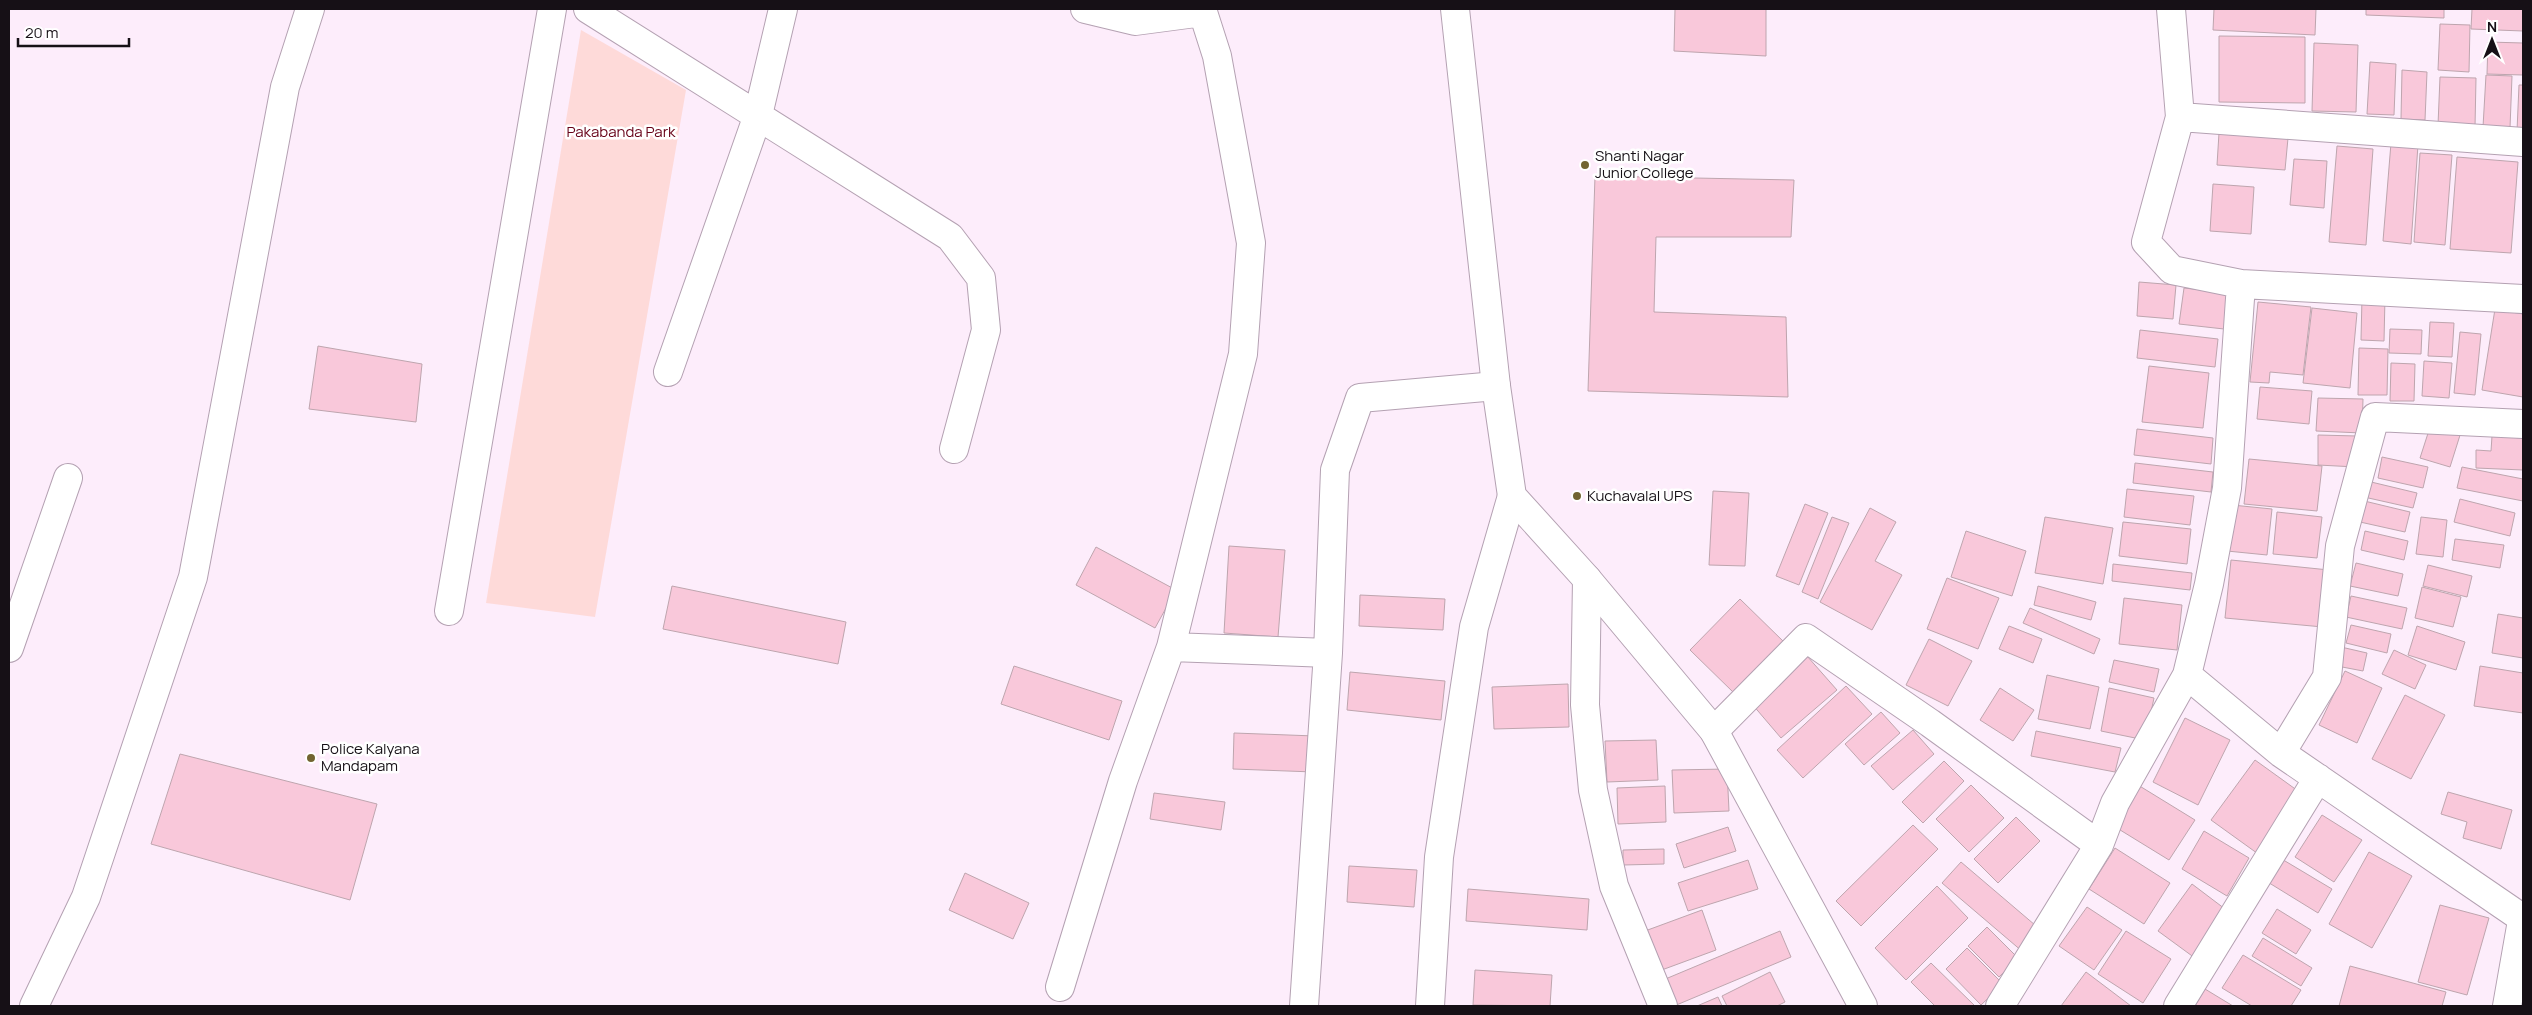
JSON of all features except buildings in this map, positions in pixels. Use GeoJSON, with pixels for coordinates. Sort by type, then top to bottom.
{"type":"FeatureCollection","features":[{"type":"Feature","properties":{"kind":"street"},"geometry":{"type":"LineString","coordinates":[[34,1006],[86,897],[193,577],[284,87],[310,9]]}},
{"type":"Feature","properties":{"kind":"street"},"geometry":{"type":"LineString","coordinates":[[449,611],[552,9]]}},
{"type":"Feature","properties":{"kind":"street"},"geometry":{"type":"LineString","coordinates":[[588,9],[950,237],[981,278],[986,330],[954,449]]}},
{"type":"Feature","properties":{"kind":"street"},"geometry":{"type":"LineString","coordinates":[[668,372],[758,116],[783,9]]}},
{"type":"Feature","properties":{"kind":"street"},"geometry":{"type":"LineString","coordinates":[[1060,987],[1123,781],[1172,646],[1242,354],[1251,243],[1217,56],[1203,10],[1135,21],[1085,9]]}},
{"type":"Feature","properties":{"kind":"street"},"geometry":{"type":"LineString","coordinates":[[1430,1006],[1439,857],[1474,628],[1512,496],[1496,386],[1455,9]]}},
{"type":"Feature","properties":{"kind":"street"},"geometry":{"type":"LineString","coordinates":[[2171,9],[2180,117],[2146,242],[2172,270],[2241,284],[2523,299]]}},
{"type":"Feature","properties":{"kind":"street"},"geometry":{"type":"LineString","coordinates":[[2180,117],[2523,142]]}},
{"type":"Feature","properties":{"kind":"street"},"geometry":{"type":"LineString","coordinates":[[2000,1006],[2099,845],[2115,803],[2188,676],[2209,584],[2226,488],[2241,284]]}},
{"type":"Feature","properties":{"kind":"street"},"geometry":{"type":"LineString","coordinates":[[1304,1006],[1328,653],[1336,470],[1360,398],[1496,386]]}},
{"type":"Feature","properties":{"kind":"street"},"geometry":{"type":"LineString","coordinates":[[2281,753],[2327,677],[2340,546],[2375,417],[2523,424]]}},
{"type":"Feature","properties":{"kind":"street"},"geometry":{"type":"LineString","coordinates":[[9,648],[68,478]]}},
{"type":"Feature","properties":{"kind":"street"},"geometry":{"type":"LineString","coordinates":[[1512,496],[1586,579],[1714,731],[1863,1006]]}},
{"type":"Feature","properties":{"kind":"street"},"geometry":{"type":"LineString","coordinates":[[1586,579],[1585,705],[1593,790],[1614,886],[1663,1006]]}},
{"type":"Feature","properties":{"kind":"street"},"geometry":{"type":"LineString","coordinates":[[1714,731],[1806,638],[1930,723],[2099,845]]}},
{"type":"Feature","properties":{"kind":"street"},"geometry":{"type":"LineString","coordinates":[[1172,646],[1328,653]]}},
{"type":"Feature","properties":{"kind":"street"},"geometry":{"type":"LineString","coordinates":[[2188,676],[2281,753],[2523,917],[2507,1006]]}},
{"type":"Feature","properties":{"kind":"street"},"geometry":{"type":"LineString","coordinates":[[2178,1006],[2318,778]]}},
{"type":"Feature","properties":{"kind":"green space","name":"Pakabanda Park"},"geometry":{"type":"Polygon","coordinates":[[[581,30],[686,90],[595,617],[486,603],[581,30]]]}},
{"type":"Feature","properties":{"kind":"place","name":"Shanti Nagar Junior College"},"geometry":{"type":"Point","coordinates":[1585,165]}},
{"type":"Feature","properties":{"kind":"place","name":"Kuchavalal UPS"},"geometry":{"type":"Point","coordinates":[1577,496]}},
{"type":"Feature","properties":{"kind":"place","name":"Police Kalyana Mandapam"},"geometry":{"type":"Point","coordinates":[311,758]}}]}
